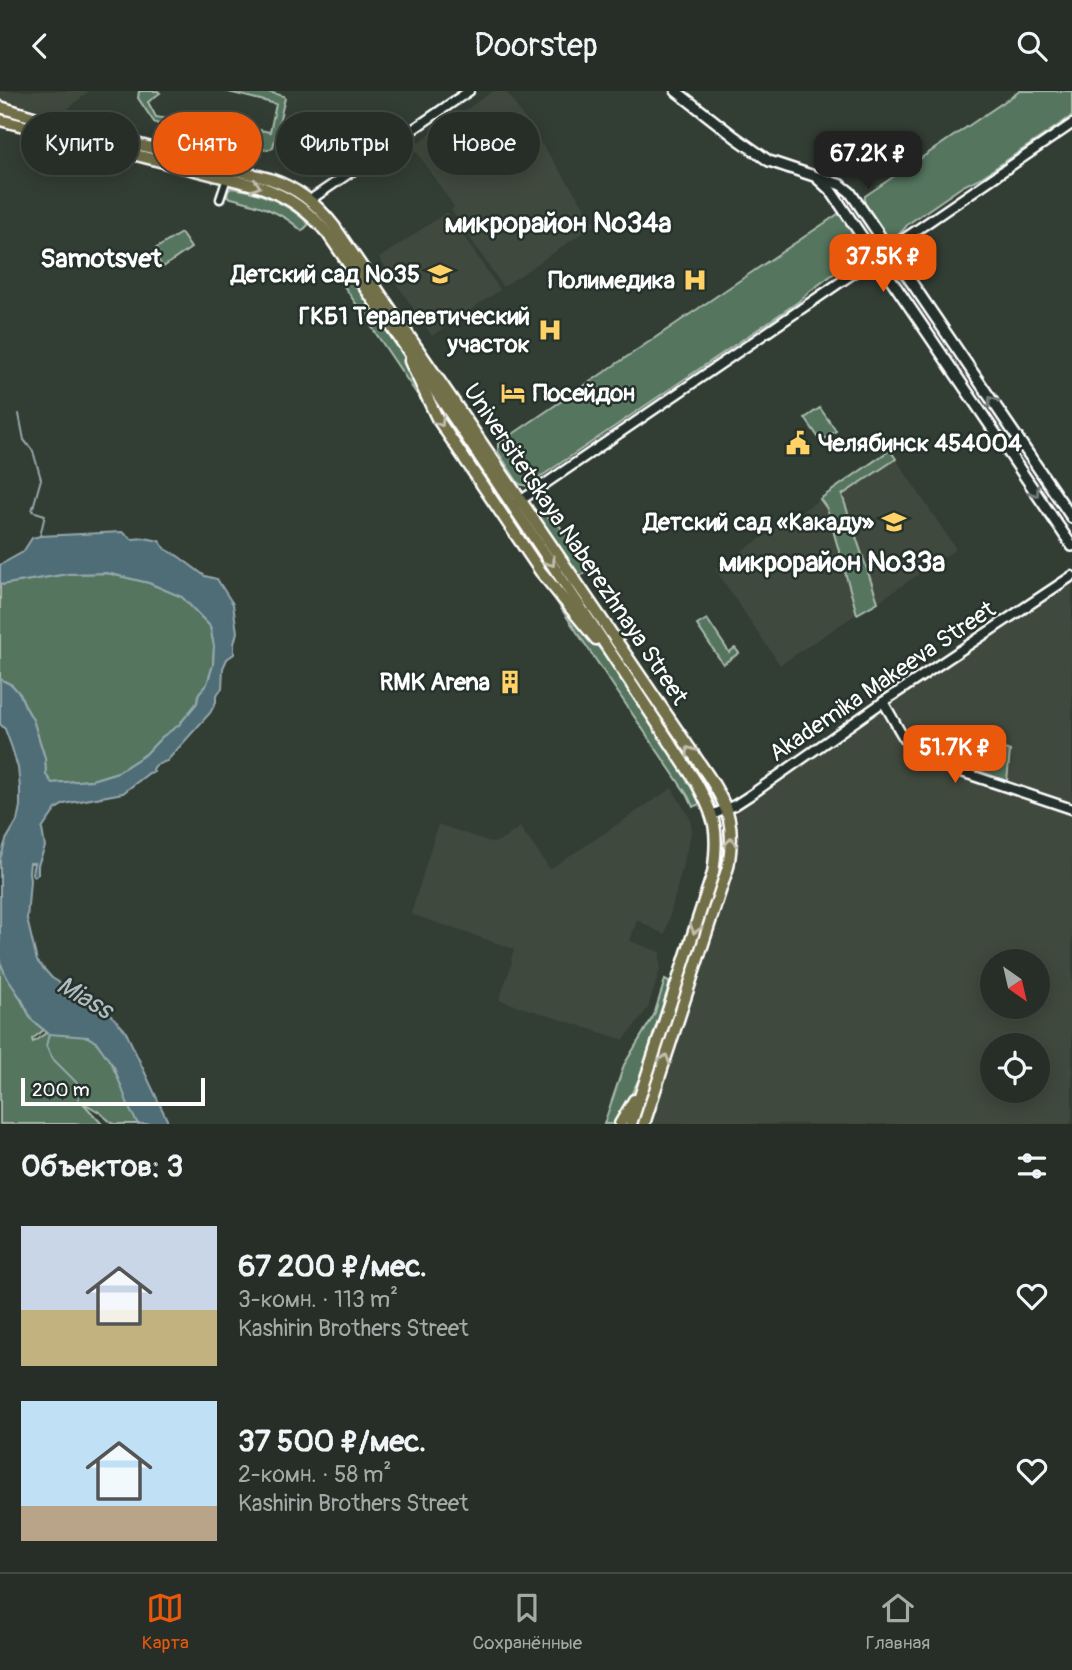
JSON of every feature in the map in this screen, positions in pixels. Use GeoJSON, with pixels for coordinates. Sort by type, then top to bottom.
{"type":"FeatureCollection","features":[{"type":"Feature","properties":{"kind":"main road"},"geometry":{"type":"LineString","coordinates":[[676,91],[769,162],[841,185],[850,192],[1072,518]]}},
{"type":"Feature","properties":{"kind":"main road","name":"Universitetskaya Naberezhnaya Street"},"geometry":{"type":"LineString","coordinates":[[0,107],[285,184],[334,226],[517,502],[696,782],[716,828],[713,873],[631,1124]]}},
{"type":"Feature","properties":{"kind":"main road","name":"Universitetskaya Naberezhnaya Street"},"geometry":{"type":"LineString","coordinates":[[0,120],[227,179],[307,204],[709,777],[722,798],[732,827],[727,874],[644,1124]]}},
{"type":"Feature","properties":{"kind":"main road"},"geometry":{"type":"LineString","coordinates":[[814,176],[831,191],[1072,546]]}},
{"type":"Feature","properties":{"kind":"main road"},"geometry":{"type":"LineString","coordinates":[[400,338],[437,418],[474,473],[541,572],[618,662]]}},
{"type":"Feature","properties":{"kind":"main road"},"geometry":{"type":"LineString","coordinates":[[620,1124],[645,1082]]}},
{"type":"Feature","properties":{"kind":"street"},"geometry":{"type":"LineString","coordinates":[[307,204],[469,91]]}},
{"type":"Feature","properties":{"kind":"street"},"geometry":{"type":"LineString","coordinates":[[517,502],[1072,124]]}},
{"type":"Feature","properties":{"kind":"street"},"geometry":{"type":"LineString","coordinates":[[220,199],[227,179]]}},
{"type":"Feature","properties":{"kind":"street","name":"Akademika Makeeva Street"},"geometry":{"type":"LineString","coordinates":[[712,815],[752,794],[883,702],[1072,576]]}},
{"type":"Feature","properties":{"kind":"street"},"geometry":{"type":"LineString","coordinates":[[883,702],[902,737],[921,756],[1072,809]]}},
{"type":"Feature","properties":{"kind":"shaded area"},"geometry":{"type":"Polygon","coordinates":[[[0,91],[89,91],[64,112],[50,112],[0,99],[0,91]]]}},
{"type":"Feature","properties":{"kind":"shaded area"},"geometry":{"type":"Polygon","coordinates":[[[493,91],[506,91],[520,112],[462,112],[493,91]]]}},
{"type":"Feature","properties":{"kind":"shaded area"},"geometry":{"type":"Polygon","coordinates":[[[427,136],[427,167],[413,146],[427,136]]]}},
{"type":"Feature","properties":{"kind":"shaded area"},"geometry":{"type":"Polygon","coordinates":[[[540,141],[596,224],[503,287],[451,210],[454,207],[432,175],[540,175],[540,141]]]}},
{"type":"Feature","properties":{"kind":"shaded area","name":"Детский сад №35"},"geometry":{"type":"Polygon","coordinates":[[[447,212],[500,290],[432,336],[379,258],[447,212]]]}},
{"type":"Feature","properties":{"kind":"shaded area","name":"Детский сад «Какаду»"},"geometry":{"type":"Polygon","coordinates":[[[896,459],[956,549],[878,602],[842,495],[896,459]]]}},
{"type":"Feature","properties":{"kind":"shaded area"},"geometry":{"type":"Polygon","coordinates":[[[820,499],[827,509],[858,613],[780,665],[715,569],[820,499]]]}},
{"type":"Feature","properties":{"kind":"shaded area"},"geometry":{"type":"Polygon","coordinates":[[[1072,581],[1072,805],[936,758],[909,740],[892,708],[895,700],[1072,581]]]}},
{"type":"Feature","properties":{"kind":"shaded area"},"geometry":{"type":"Polygon","coordinates":[[[879,711],[886,713],[904,747],[922,762],[1072,814],[1070,1124],[648,1124],[737,864],[734,818],[740,808],[879,711]]]}},
{"type":"Feature","properties":{"kind":"shaded area"},"geometry":{"type":"Polygon","coordinates":[[[672,788],[690,818],[692,830],[665,935],[637,920],[630,941],[660,952],[660,970],[648,1008],[624,1040],[499,1000],[514,949],[411,914],[438,824],[493,843],[520,827],[550,869],[672,788]]]}},
{"type":"Feature","properties":{"kind":"green space"},"geometry":{"type":"Polygon","coordinates":[[[139,91],[160,93],[148,102],[153,112],[153,120],[138,98],[139,91]]]}},
{"type":"Feature","properties":{"kind":"green space"},"geometry":{"type":"Polygon","coordinates":[[[225,91],[265,91],[284,96],[282,112],[276,112],[273,147],[268,150],[262,149],[262,130],[270,132],[276,104],[225,91]]]}},
{"type":"Feature","properties":{"kind":"green space"},"geometry":{"type":"Polygon","coordinates":[[[1020,91],[1072,91],[1072,116],[982,177],[963,186],[908,224],[898,234],[890,238],[884,234],[864,205],[865,196],[1020,91]]]}},
{"type":"Feature","properties":{"kind":"green space"},"geometry":{"type":"Polygon","coordinates":[[[231,188],[273,200],[292,210],[309,224],[302,231],[276,213],[227,197],[231,188]]]}},
{"type":"Feature","properties":{"kind":"green space"},"geometry":{"type":"Polygon","coordinates":[[[838,214],[843,215],[862,246],[858,256],[798,302],[527,486],[519,484],[498,452],[498,444],[838,214]]]}},
{"type":"Feature","properties":{"kind":"green space"},"geometry":{"type":"Polygon","coordinates":[[[181,233],[191,248],[163,267],[154,254],[155,249],[181,233]]]}},
{"type":"Feature","properties":{"kind":"green space"},"geometry":{"type":"Polygon","coordinates":[[[350,278],[403,354],[412,377],[439,427],[342,283],[350,278]]]}},
{"type":"Feature","properties":{"kind":"green space"},"geometry":{"type":"Polygon","coordinates":[[[820,408],[836,431],[821,441],[805,418],[820,408]]]}},
{"type":"Feature","properties":{"kind":"green space"},"geometry":{"type":"Polygon","coordinates":[[[890,450],[896,459],[842,495],[878,602],[857,614],[827,509],[820,499],[890,450]]]}},
{"type":"Feature","properties":{"kind":"green space"},"geometry":{"type":"Polygon","coordinates":[[[545,513],[549,519],[553,516],[584,562],[587,560],[592,568],[579,577],[539,517],[545,513]]]}},
{"type":"Feature","properties":{"kind":"green space"},"geometry":{"type":"Polygon","coordinates":[[[107,573],[149,583],[182,597],[210,626],[214,646],[213,665],[197,703],[179,725],[162,737],[146,754],[118,772],[92,780],[52,783],[46,775],[45,758],[33,720],[20,694],[12,685],[0,679],[0,585],[67,574],[107,573]]]}},
{"type":"Feature","properties":{"kind":"green space"},"geometry":{"type":"Polygon","coordinates":[[[541,579],[611,662],[702,803],[693,807],[541,579]]]}},
{"type":"Feature","properties":{"kind":"green space"},"geometry":{"type":"Polygon","coordinates":[[[707,619],[729,652],[735,648],[739,653],[723,664],[697,625],[707,619]]]}},
{"type":"Feature","properties":{"kind":"green space"},"geometry":{"type":"Polygon","coordinates":[[[987,743],[1010,751],[1007,781],[976,770],[987,743]]]}},
{"type":"Feature","properties":{"kind":"green space"},"geometry":{"type":"Polygon","coordinates":[[[0,961],[32,1020],[44,1030],[32,1039],[33,1042],[46,1033],[84,1036],[96,1042],[111,1063],[138,1124],[113,1124],[82,1102],[102,1124],[0,1124],[0,961]]]}},
{"type":"Feature","properties":{"kind":"green space"},"geometry":{"type":"Polygon","coordinates":[[[665,980],[669,982],[669,986],[639,1079],[616,1124],[604,1124],[624,1065],[654,1015],[665,980]]]}},
{"type":"Feature","properties":{"kind":"water"},"geometry":{"type":"Polygon","coordinates":[[[122,532],[132,539],[159,541],[165,549],[205,576],[217,579],[233,604],[237,632],[234,654],[227,659],[223,668],[222,688],[210,713],[167,761],[156,765],[154,772],[123,793],[64,804],[56,809],[42,829],[45,847],[38,865],[38,874],[34,877],[34,863],[30,863],[27,919],[37,961],[52,978],[110,1014],[125,1030],[169,1124],[138,1124],[114,1067],[97,1043],[88,1037],[49,1034],[32,1020],[0,962],[0,859],[6,840],[17,821],[20,789],[12,748],[5,729],[0,724],[0,679],[12,685],[20,694],[33,720],[45,758],[46,775],[52,783],[92,780],[118,772],[146,754],[162,737],[179,725],[197,703],[213,665],[214,646],[210,626],[182,597],[149,583],[107,573],[67,574],[0,585],[0,565],[23,552],[32,538],[122,532]]]}},
{"type":"Feature","properties":{"kind":"waterway"},"geometry":{"type":"LineString","coordinates":[[19,414],[24,440],[33,451],[41,479],[32,511],[45,515],[40,536]]}},
{"type":"Feature","properties":{"kind":"waterway"},"geometry":{"type":"LineString","coordinates":[[49,1034],[46,1046],[53,1059],[78,1084],[79,1099]]}},
{"type":"Feature","properties":{"kind":"place","name":"Детский сад №35"},"geometry":{"type":"Point","coordinates":[440,274]}},
{"type":"Feature","properties":{"kind":"place","name":"Полимедика"},"geometry":{"type":"Point","coordinates":[695,280]}},
{"type":"Feature","properties":{"kind":"place","name":"ГКБ1 Терапевтический участок"},"geometry":{"type":"Point","coordinates":[550,330]}},
{"type":"Feature","properties":{"kind":"place","name":"Посейдон"},"geometry":{"type":"Point","coordinates":[513,393]}},
{"type":"Feature","properties":{"kind":"place","name":"Челябинск 454004"},"geometry":{"type":"Point","coordinates":[798,443]}},
{"type":"Feature","properties":{"kind":"place","name":"Детский сад «Какаду»"},"geometry":{"type":"Point","coordinates":[894,522]}},
{"type":"Feature","properties":{"kind":"place","name":"RMK Arena"},"geometry":{"type":"Point","coordinates":[510,682]}},
{"type":"Feature","properties":{"kind":"district","name":"микрорайон №34а"},"geometry":{"type":"Point","coordinates":[558,222]}},
{"type":"Feature","properties":{"kind":"district","name":"Samotsvet"},"geometry":{"type":"Point","coordinates":[101,258]}},
{"type":"Feature","properties":{"kind":"district","name":"микрорайон №33а"},"geometry":{"type":"Point","coordinates":[832,561]}},
{"type":"Feature","properties":{"kind":"water label","name":"Miass"},"geometry":{"type":"Point","coordinates":[85,997]}}]}
